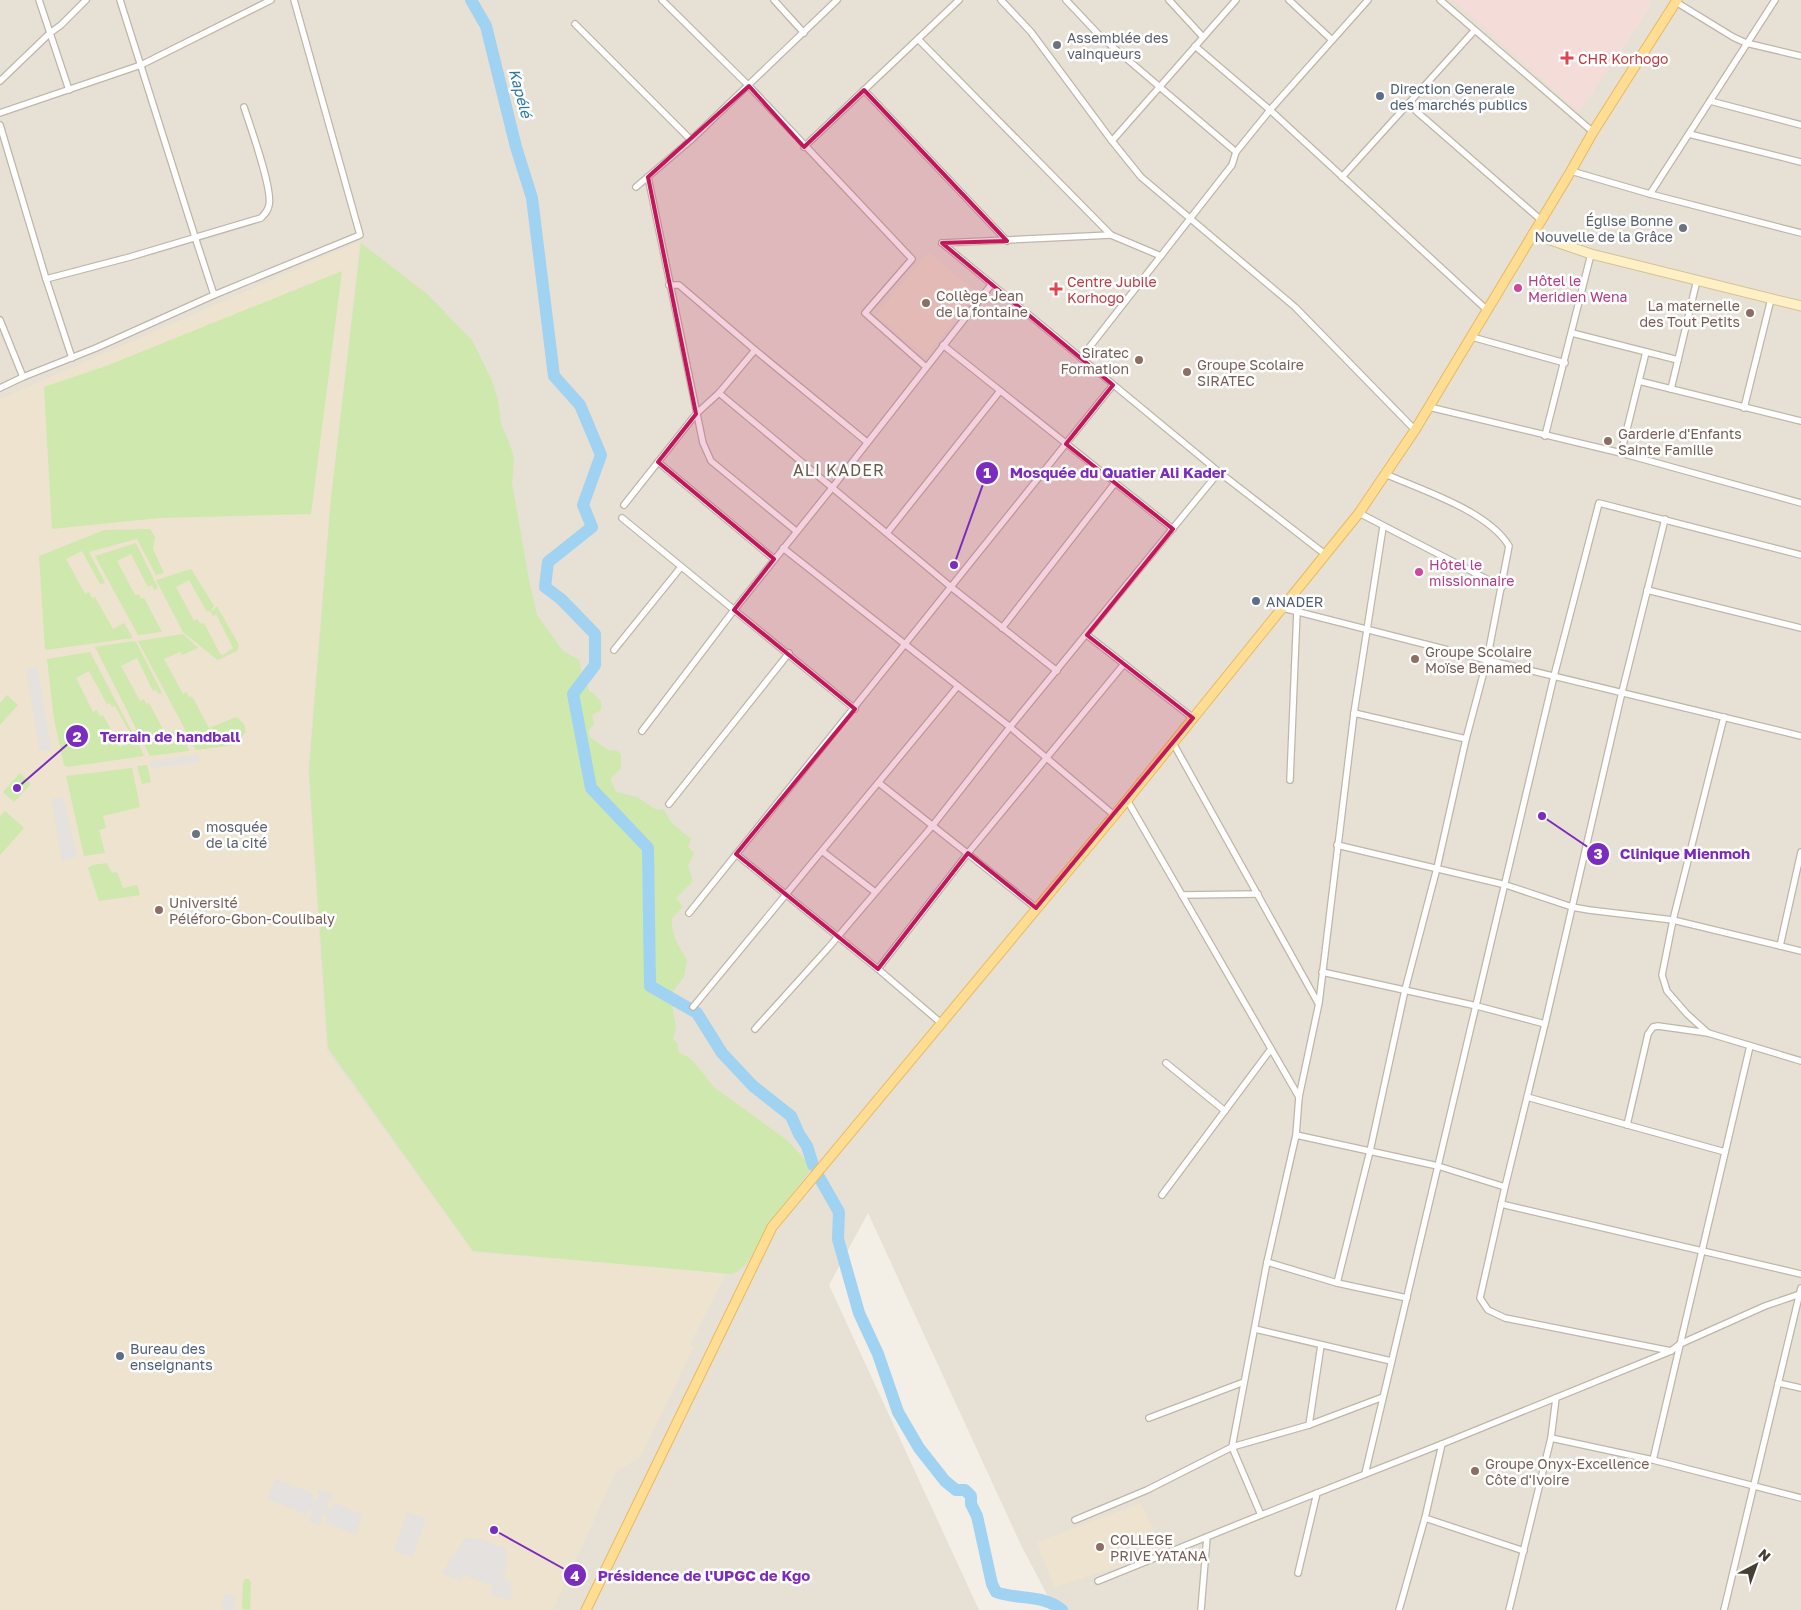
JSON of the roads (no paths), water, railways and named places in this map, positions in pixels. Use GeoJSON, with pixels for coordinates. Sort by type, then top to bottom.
{"type":"FeatureCollection","features":[{"type":"Feature","properties":{"kind":"main road"},"geometry":{"type":"LineString","coordinates":[[586,1610],[772,1227],[1173,743],[1359,513],[1415,430],[1593,132],[1676,1]]}},
{"type":"Feature","properties":{"kind":"street"},"geometry":{"type":"LineString","coordinates":[[39,0],[69,90]]}},
{"type":"Feature","properties":{"kind":"street"},"geometry":{"type":"LineString","coordinates":[[0,81],[86,0]]}},
{"type":"Feature","properties":{"kind":"street"},"geometry":{"type":"LineString","coordinates":[[120,0],[214,295]]}},
{"type":"Feature","properties":{"kind":"street"},"geometry":{"type":"LineString","coordinates":[[0,113],[141,65],[271,0]]}},
{"type":"Feature","properties":{"kind":"street"},"geometry":{"type":"LineString","coordinates":[[0,388],[214,295],[360,235],[294,0]]}},
{"type":"Feature","properties":{"kind":"street"},"geometry":{"type":"LineString","coordinates":[[662,0],[749,86],[804,147],[912,259],[865,313],[926,367]]}},
{"type":"Feature","properties":{"kind":"street"},"geometry":{"type":"LineString","coordinates":[[774,0],[804,33]]}},
{"type":"Feature","properties":{"kind":"street"},"geometry":{"type":"LineString","coordinates":[[636,187],[691,140],[837,0]]}},
{"type":"Feature","properties":{"kind":"street"},"geometry":{"type":"LineString","coordinates":[[804,147],[959,0]]}},
{"type":"Feature","properties":{"kind":"street"},"geometry":{"type":"LineString","coordinates":[[1001,0],[1031,32],[1112,142],[1141,177],[1295,307],[1415,430]]}},
{"type":"Feature","properties":{"kind":"street"},"geometry":{"type":"LineString","coordinates":[[1066,0],[1100,36],[1236,152]]}},
{"type":"Feature","properties":{"kind":"street"},"geometry":{"type":"LineString","coordinates":[[1169,0],[1203,37]]}},
{"type":"Feature","properties":{"kind":"street"},"geometry":{"type":"LineString","coordinates":[[1112,142],[1236,0]]}},
{"type":"Feature","properties":{"kind":"street"},"geometry":{"type":"LineString","coordinates":[[1289,0],[1332,40]]}},
{"type":"Feature","properties":{"kind":"street"},"geometry":{"type":"LineString","coordinates":[[1081,358],[1232,165],[1236,152],[1270,110],[1368,0]]}},
{"type":"Feature","properties":{"kind":"street"},"geometry":{"type":"LineString","coordinates":[[1440,0],[1593,132]]}},
{"type":"Feature","properties":{"kind":"street"},"geometry":{"type":"LineString","coordinates":[[1650,194],[1775,0]]}},
{"type":"Feature","properties":{"kind":"street"},"geometry":{"type":"LineString","coordinates":[[1676,1],[1717,28],[1746,43],[1801,56]]}},
{"type":"Feature","properties":{"kind":"street"},"geometry":{"type":"LineString","coordinates":[[575,24],[691,140]]}},
{"type":"Feature","properties":{"kind":"street"},"geometry":{"type":"LineString","coordinates":[[1342,177],[1474,31]]}},
{"type":"Feature","properties":{"kind":"street"},"geometry":{"type":"LineString","coordinates":[[918,38],[1111,234],[1161,256]]}},
{"type":"Feature","properties":{"kind":"street"},"geometry":{"type":"LineString","coordinates":[[1194,46],[1270,110],[1487,310]]}},
{"type":"Feature","properties":{"kind":"street"},"geometry":{"type":"LineString","coordinates":[[864,90],[1006,241]]}},
{"type":"Feature","properties":{"kind":"street"},"geometry":{"type":"LineString","coordinates":[[1710,101],[1801,125]]}},
{"type":"Feature","properties":{"kind":"street"},"geometry":{"type":"LineString","coordinates":[[1408,104],[1541,220]]}},
{"type":"Feature","properties":{"kind":"street"},"geometry":{"type":"LineString","coordinates":[[46,279],[130,257],[260,218],[266,213],[270,203],[268,187],[244,107]]}},
{"type":"Feature","properties":{"kind":"street"},"geometry":{"type":"LineString","coordinates":[[0,125],[46,279],[72,358]]}},
{"type":"Feature","properties":{"kind":"street"},"geometry":{"type":"LineString","coordinates":[[1689,134],[1801,162]]}},
{"type":"Feature","properties":{"kind":"street"},"geometry":{"type":"LineString","coordinates":[[1571,171],[1650,194],[1801,233]]}},
{"type":"Feature","properties":{"kind":"street"},"geometry":{"type":"LineString","coordinates":[[648,177],[703,443],[711,461],[796,531]]}},
{"type":"Feature","properties":{"kind":"street"},"geometry":{"type":"LineString","coordinates":[[1111,234],[942,243],[1219,472],[1326,555]]}},
{"type":"Feature","properties":{"kind":"street"},"geometry":{"type":"LineString","coordinates":[[1533,234],[1591,254],[1801,306]]}},
{"type":"Feature","properties":{"kind":"street"},"geometry":{"type":"LineString","coordinates":[[1545,436],[1565,363],[1591,254]]}},
{"type":"Feature","properties":{"kind":"street"},"geometry":{"type":"LineString","coordinates":[[1671,389],[1697,280]]}},
{"type":"Feature","properties":{"kind":"street"},"geometry":{"type":"LineString","coordinates":[[669,285],[680,285],[755,350],[867,442]]}},
{"type":"Feature","properties":{"kind":"street"},"geometry":{"type":"LineString","coordinates":[[642,730],[782,548],[832,488],[991,285]]}},
{"type":"Feature","properties":{"kind":"street"},"geometry":{"type":"LineString","coordinates":[[1744,408],[1771,299]]}},
{"type":"Feature","properties":{"kind":"street"},"geometry":{"type":"LineString","coordinates":[[0,320],[23,377]]}},
{"type":"Feature","properties":{"kind":"street"},"geometry":{"type":"LineString","coordinates":[[1572,333],[1678,360]]}},
{"type":"Feature","properties":{"kind":"street"},"geometry":{"type":"LineString","coordinates":[[1472,337],[1565,363]]}},
{"type":"Feature","properties":{"kind":"street"},"geometry":{"type":"LineString","coordinates":[[943,345],[1172,529]]}},
{"type":"Feature","properties":{"kind":"street"},"geometry":{"type":"LineString","coordinates":[[624,505],[696,414],[719,393],[755,350]]}},
{"type":"Feature","properties":{"kind":"street"},"geometry":{"type":"LineString","coordinates":[[1622,454],[1646,352]]}},
{"type":"Feature","properties":{"kind":"street"},"geometry":{"type":"LineString","coordinates":[[1639,381],[1801,421]]}},
{"type":"Feature","properties":{"kind":"street"},"geometry":{"type":"LineString","coordinates":[[689,913],[855,709],[904,644],[1113,385]]}},
{"type":"Feature","properties":{"kind":"street"},"geometry":{"type":"LineString","coordinates":[[887,533],[1000,391]]}},
{"type":"Feature","properties":{"kind":"street"},"geometry":{"type":"LineString","coordinates":[[719,393],[951,587],[1057,671]]}},
{"type":"Feature","properties":{"kind":"street"},"geometry":{"type":"LineString","coordinates":[[1429,407],[1622,454],[1801,503]]}},
{"type":"Feature","properties":{"kind":"street"},"geometry":{"type":"LineString","coordinates":[[658,462],[774,559]]}},
{"type":"Feature","properties":{"kind":"street"},"geometry":{"type":"LineString","coordinates":[[755,1029],[933,825],[1010,727],[1219,472]]}},
{"type":"Feature","properties":{"kind":"street"},"geometry":{"type":"LineString","coordinates":[[1337,1283],[1370,1151],[1405,990],[1437,868],[1466,739],[1487,660],[1509,546],[1503,536],[1483,520],[1459,506],[1385,474]]}},
{"type":"Feature","properties":{"kind":"street"},"geometry":{"type":"LineString","coordinates":[[1002,628],[1115,483]]}},
{"type":"Feature","properties":{"kind":"street"},"geometry":{"type":"LineString","coordinates":[[1365,1474],[1506,886],[1554,676],[1599,503],[1801,555]]}},
{"type":"Feature","properties":{"kind":"street"},"geometry":{"type":"LineString","coordinates":[[1359,513],[1382,527],[1502,587]]}},
{"type":"Feature","properties":{"kind":"street"},"geometry":{"type":"LineString","coordinates":[[622,518],[855,709]]}},
{"type":"Feature","properties":{"kind":"street"},"geometry":{"type":"LineString","coordinates":[[1665,519],[1622,692],[1480,1298],[1488,1310],[1505,1318],[1671,1352]]}},
{"type":"Feature","properties":{"kind":"street"},"geometry":{"type":"LineString","coordinates":[[1261,1514],[1232,1447],[1267,1262],[1296,1135],[1299,1097],[1318,1003],[1354,713],[1382,527]]}},
{"type":"Feature","properties":{"kind":"street"},"geometry":{"type":"LineString","coordinates":[[782,548],[1010,727],[1114,814]]}},
{"type":"Feature","properties":{"kind":"street"},"geometry":{"type":"LineString","coordinates":[[614,650],[681,567]]}},
{"type":"Feature","properties":{"kind":"street"},"geometry":{"type":"LineString","coordinates":[[1647,590],[1801,628]]}},
{"type":"Feature","properties":{"kind":"street"},"geometry":{"type":"LineString","coordinates":[[1282,608],[1801,736]]}},
{"type":"Feature","properties":{"kind":"street"},"geometry":{"type":"LineString","coordinates":[[1290,780],[1297,611]]}},
{"type":"Feature","properties":{"kind":"street"},"geometry":{"type":"LineString","coordinates":[[1087,635],[1193,718]]}},
{"type":"Feature","properties":{"kind":"street"},"geometry":{"type":"LineString","coordinates":[[669,804],[789,653]]}},
{"type":"Feature","properties":{"kind":"street"},"geometry":{"type":"LineString","coordinates":[[878,968],[968,853],[1124,664]]}},
{"type":"Feature","properties":{"kind":"street"},"geometry":{"type":"LineString","coordinates":[[693,1007],[958,686]]}},
{"type":"Feature","properties":{"kind":"street"},"geometry":{"type":"LineString","coordinates":[[1354,713],[1466,739]]}},
{"type":"Feature","properties":{"kind":"street"},"geometry":{"type":"LineString","coordinates":[[1708,1034],[1666,992],[1662,975],[1673,920],[1724,717]]}},
{"type":"Feature","properties":{"kind":"street"},"geometry":{"type":"LineString","coordinates":[[1173,743],[1318,1003]]}},
{"type":"Feature","properties":{"kind":"street"},"geometry":{"type":"LineString","coordinates":[[879,783],[1036,908]]}},
{"type":"Feature","properties":{"kind":"street"},"geometry":{"type":"LineString","coordinates":[[1126,800],[1299,1097]]}},
{"type":"Feature","properties":{"kind":"street"},"geometry":{"type":"LineString","coordinates":[[1337,845],[1437,868],[1589,910],[1673,920],[1801,951]]}},
{"type":"Feature","properties":{"kind":"street"},"geometry":{"type":"LineString","coordinates":[[822,851],[875,892]]}},
{"type":"Feature","properties":{"kind":"street"},"geometry":{"type":"LineString","coordinates":[[1780,946],[1801,852]]}},
{"type":"Feature","properties":{"kind":"street"},"geometry":{"type":"LineString","coordinates":[[736,854],[878,968],[941,1023]]}},
{"type":"Feature","properties":{"kind":"street"},"geometry":{"type":"LineString","coordinates":[[1182,895],[1258,894]]}},
{"type":"Feature","properties":{"kind":"street"},"geometry":{"type":"LineString","coordinates":[[1322,972],[1477,1006],[1545,1024]]}},
{"type":"Feature","properties":{"kind":"street"},"geometry":{"type":"LineString","coordinates":[[1627,1125],[1648,1034],[1654,1027],[1658,1026],[1708,1034],[1801,1060]]}},
{"type":"Feature","properties":{"kind":"street"},"geometry":{"type":"LineString","coordinates":[[1653,1460],[1750,1046]]}},
{"type":"Feature","properties":{"kind":"street"},"geometry":{"type":"LineString","coordinates":[[1162,1195],[1271,1049]]}},
{"type":"Feature","properties":{"kind":"street"},"geometry":{"type":"LineString","coordinates":[[1166,1063],[1225,1111]]}},
{"type":"Feature","properties":{"kind":"street"},"geometry":{"type":"LineString","coordinates":[[1527,1098],[1725,1152]]}},
{"type":"Feature","properties":{"kind":"street"},"geometry":{"type":"LineString","coordinates":[[1296,1135],[1438,1166],[1505,1186]]}},
{"type":"Feature","properties":{"kind":"street"},"geometry":{"type":"LineString","coordinates":[[1502,1204],[1801,1274]]}},
{"type":"Feature","properties":{"kind":"street"},"geometry":{"type":"LineString","coordinates":[[1267,1262],[1337,1283],[1407,1298]]}},
{"type":"Feature","properties":{"kind":"street"},"geometry":{"type":"LineString","coordinates":[[1098,1581],[1261,1514],[1671,1352],[1680,1344],[1800,1291]]}},
{"type":"Feature","properties":{"kind":"street"},"geometry":{"type":"LineString","coordinates":[[1724,1610],[1800,1291]]}},
{"type":"Feature","properties":{"kind":"street"},"geometry":{"type":"LineString","coordinates":[[1254,1329],[1392,1361]]}},
{"type":"Feature","properties":{"kind":"street"},"geometry":{"type":"LineString","coordinates":[[1309,1425],[1322,1344]]}},
{"type":"Feature","properties":{"kind":"street"},"geometry":{"type":"LineString","coordinates":[[1149,1418],[1244,1382]]}},
{"type":"Feature","properties":{"kind":"street"},"geometry":{"type":"LineString","coordinates":[[1778,1383],[1801,1388]]}},
{"type":"Feature","properties":{"kind":"street"},"geometry":{"type":"LineString","coordinates":[[1075,1520],[1147,1490],[1232,1447],[1309,1425],[1383,1397]]}},
{"type":"Feature","properties":{"kind":"street"},"geometry":{"type":"LineString","coordinates":[[1509,1610],[1551,1438],[1556,1398]]}},
{"type":"Feature","properties":{"kind":"street"},"geometry":{"type":"LineString","coordinates":[[1551,1438],[1653,1460],[1801,1498]]}},
{"type":"Feature","properties":{"kind":"street"},"geometry":{"type":"LineString","coordinates":[[1399,1610],[1425,1518],[1442,1444]]}},
{"type":"Feature","properties":{"kind":"street"},"geometry":{"type":"LineString","coordinates":[[1298,1573],[1317,1493]]}},
{"type":"Feature","properties":{"kind":"street"},"geometry":{"type":"LineString","coordinates":[[1425,1518],[1524,1550]]}},
{"type":"Feature","properties":{"kind":"street"},"geometry":{"type":"LineString","coordinates":[[1201,1610],[1206,1537]]}},
{"type":"Feature","properties":{"kind":"waterway"},"geometry":{"type":"LineString","coordinates":[[471,0],[486,26],[516,147],[532,198],[554,376],[580,405],[601,455],[583,505],[592,527],[548,562],[545,587],[561,599],[595,634],[595,665],[573,694],[591,788],[648,848],[650,986],[697,1013],[722,1053],[753,1086],[791,1116],[807,1146],[813,1165]]}},
{"type":"Feature","properties":{"kind":"waterway"},"geometry":{"type":"LineString","coordinates":[[819,1177],[839,1212],[838,1239],[859,1313],[878,1354],[898,1412],[919,1448],[945,1481],[956,1490],[965,1490],[971,1496],[971,1504],[977,1516],[992,1584],[996,1592],[1039,1599],[1062,1610]]}},
{"type":"Feature","properties":{"kind":"place","name":"Assemblée des vainqueurs"},"geometry":{"type":"Point","coordinates":[1057,45]}},
{"type":"Feature","properties":{"kind":"place","name":"CHR Korhogo"},"geometry":{"type":"Point","coordinates":[1567,58]}},
{"type":"Feature","properties":{"kind":"place","name":"Direction Generale des marchés publics"},"geometry":{"type":"Point","coordinates":[1380,96]}},
{"type":"Feature","properties":{"kind":"place","name":"Église Bonne Nouvelle de la Grâce"},"geometry":{"type":"Point","coordinates":[1683,228]}},
{"type":"Feature","properties":{"kind":"place","name":"Hôtel le Meridien Wena"},"geometry":{"type":"Point","coordinates":[1518,288]}},
{"type":"Feature","properties":{"kind":"place","name":"Centre Jubile Korhogo"},"geometry":{"type":"Point","coordinates":[1056,289]}},
{"type":"Feature","properties":{"kind":"place","name":"Collège Jean de la fontaine"},"geometry":{"type":"Point","coordinates":[926,303]}},
{"type":"Feature","properties":{"kind":"place","name":"La maternelle des Tout Petits"},"geometry":{"type":"Point","coordinates":[1750,313]}},
{"type":"Feature","properties":{"kind":"place","name":"Siratec Formation"},"geometry":{"type":"Point","coordinates":[1139,360]}},
{"type":"Feature","properties":{"kind":"place","name":"Groupe Scolaire SIRATEC"},"geometry":{"type":"Point","coordinates":[1187,372]}},
{"type":"Feature","properties":{"kind":"place","name":"Garderie d'Enfants Sainte Famille"},"geometry":{"type":"Point","coordinates":[1608,441]}},
{"type":"Feature","properties":{"kind":"place","name":"Mosquée du Quatier Ali Kader"},"geometry":{"type":"Point","coordinates":[954,565]}},
{"type":"Feature","properties":{"kind":"place","name":"Hôtel le missionnaire"},"geometry":{"type":"Point","coordinates":[1419,572]}},
{"type":"Feature","properties":{"kind":"place","name":"ANADER"},"geometry":{"type":"Point","coordinates":[1256,601]}},
{"type":"Feature","properties":{"kind":"place","name":"Groupe Scolaire Moïse Benamed"},"geometry":{"type":"Point","coordinates":[1415,659]}},
{"type":"Feature","properties":{"kind":"place","name":"Terrain de handball"},"geometry":{"type":"Point","coordinates":[17,788]}},
{"type":"Feature","properties":{"kind":"place","name":"Clinique Mienmoh"},"geometry":{"type":"Point","coordinates":[1542,816]}},
{"type":"Feature","properties":{"kind":"place","name":"mosquée de la cité"},"geometry":{"type":"Point","coordinates":[196,834]}},
{"type":"Feature","properties":{"kind":"place","name":"Université Péléforo-Gbon-Coulibaly"},"geometry":{"type":"Point","coordinates":[159,910]}},
{"type":"Feature","properties":{"kind":"place","name":"Bureau des enseignants"},"geometry":{"type":"Point","coordinates":[120,1356]}},
{"type":"Feature","properties":{"kind":"place","name":"Groupe Onyx-Excellence Côte d'Ivoire"},"geometry":{"type":"Point","coordinates":[1475,1471]}},
{"type":"Feature","properties":{"kind":"place","name":"Présidence de l'UPGC de Kgo"},"geometry":{"type":"Point","coordinates":[494,1530]}},
{"type":"Feature","properties":{"kind":"place","name":"COLLEGE PRIVE YATANA"},"geometry":{"type":"Point","coordinates":[1100,1547]}},
{"type":"Feature","properties":{"kind":"district","name":"ALI KADER"},"geometry":{"type":"Point","coordinates":[839,470]}},
{"type":"Feature","properties":{"kind":"water label","name":"Kapélé"},"geometry":{"type":"Point","coordinates":[521,93]}}]}
